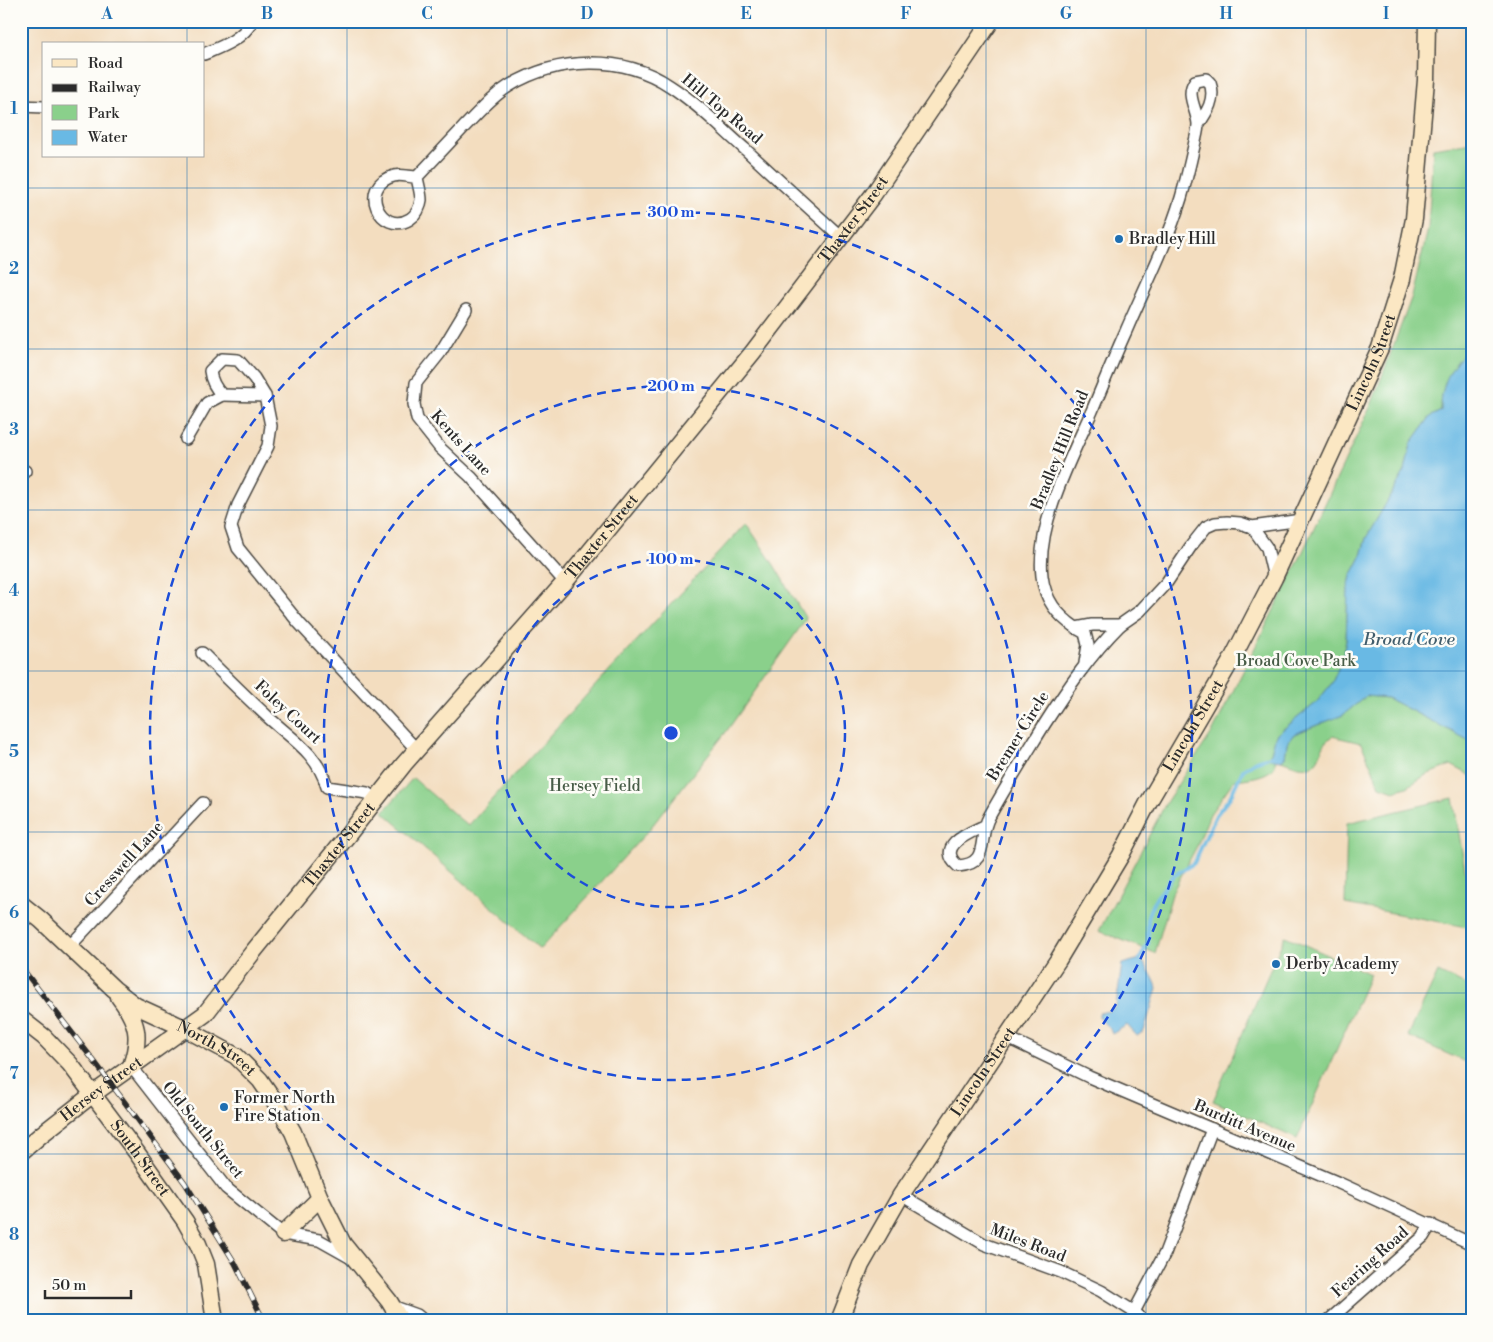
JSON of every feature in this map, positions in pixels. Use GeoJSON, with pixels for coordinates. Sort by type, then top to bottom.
{"type":"FeatureCollection","features":[{"type":"Feature","properties":{"kind":"street"},"geometry":{"type":"LineString","coordinates":[[205,54],[228,44],[249,27],[252,21]]}},
{"type":"Feature","properties":{"kind":"street","name":"Thaxter Street"},"geometry":{"type":"LineString","coordinates":[[184,1028],[205,1014],[416,749],[565,582],[753,352],[873,195],[991,21]]}},
{"type":"Feature","properties":{"kind":"street","name":"Lincoln Street"},"geometry":{"type":"LineString","coordinates":[[839,1321],[861,1265],[901,1195],[1058,960],[1121,855],[1148,803],[1226,669],[1274,578],[1380,348],[1402,279],[1414,219],[1426,80],[1427,21]]}},
{"type":"Feature","properties":{"kind":"street","name":"Hill Top Road"},"geometry":{"type":"LineString","coordinates":[[417,177],[489,101],[526,77],[550,68],[574,63],[614,65],[650,75],[669,85],[699,107],[841,237]]}},
{"type":"Feature","properties":{"kind":"street"},"geometry":{"type":"LineString","coordinates":[[21,106],[42,107]]}},
{"type":"Feature","properties":{"kind":"street","name":"Bradley Hill Road"},"geometry":{"type":"LineString","coordinates":[[1076,628],[1061,618],[1052,607],[1046,594],[1042,577],[1043,546],[1052,504],[1145,291],[1172,222],[1187,176],[1198,125]]}},
{"type":"Feature","properties":{"kind":"street"},"geometry":{"type":"LineString","coordinates":[[396,175],[417,177],[421,197],[420,206],[415,215],[408,220],[398,222],[390,221],[381,216],[376,207],[374,196],[378,186],[385,179],[396,175]]}},
{"type":"Feature","properties":{"kind":"street","name":"Kents Lane"},"geometry":{"type":"LineString","coordinates":[[466,310],[440,353],[416,383],[414,404],[417,419],[440,448],[471,477],[565,582]]}},
{"type":"Feature","properties":{"kind":"street"},"geometry":{"type":"LineString","coordinates":[[222,395],[210,376],[210,371],[222,359],[238,360],[254,378],[265,396],[271,426],[268,446],[238,505],[231,527],[238,548],[299,623],[416,749]]}},
{"type":"Feature","properties":{"kind":"street"},"geometry":{"type":"LineString","coordinates":[[186,439],[207,403],[222,395],[265,396]]}},
{"type":"Feature","properties":{"kind":"street"},"geometry":{"type":"LineString","coordinates":[[1076,628],[1092,625],[1120,625],[1140,611],[1153,598],[1206,527],[1215,523],[1227,522],[1240,523],[1252,527],[1301,520]]}},
{"type":"Feature","properties":{"kind":"street"},"geometry":{"type":"LineString","coordinates":[[1252,527],[1267,548],[1274,578]]}},
{"type":"Feature","properties":{"kind":"street","name":"Bremer Circle"},"geometry":{"type":"LineString","coordinates":[[984,826],[1021,760],[1062,696],[1104,640],[1120,625]]}},
{"type":"Feature","properties":{"kind":"street","name":"Bremer Circle"},"geometry":{"type":"LineString","coordinates":[[1076,628],[1085,633],[1088,645],[1088,655],[1084,666]]}},
{"type":"Feature","properties":{"kind":"street","name":"Foley Court"},"geometry":{"type":"LineString","coordinates":[[202,653],[270,718],[305,748],[320,768],[327,787],[367,793],[376,799]]}},
{"type":"Feature","properties":{"kind":"street","name":"Cresswell Lane"},"geometry":{"type":"LineString","coordinates":[[69,947],[203,803]]}},
{"type":"Feature","properties":{"kind":"street","name":"North Street"},"geometry":{"type":"LineString","coordinates":[[21,904],[41,920],[114,989],[136,1006],[184,1028],[236,1056],[260,1080],[293,1132],[320,1198],[343,1244],[392,1306],[401,1321]]}},
{"type":"Feature","properties":{"kind":"street"},"geometry":{"type":"LineString","coordinates":[[114,989],[127,1008],[137,1033],[136,1053],[131,1066]]}},
{"type":"Feature","properties":{"kind":"street","name":"South Street"},"geometry":{"type":"LineString","coordinates":[[21,1019],[59,1051],[168,1195],[198,1244],[206,1264],[212,1292],[215,1321]]}},
{"type":"Feature","properties":{"kind":"street","name":"Hersey Street"},"geometry":{"type":"LineString","coordinates":[[21,1152],[93,1094],[184,1028]]}},
{"type":"Feature","properties":{"kind":"street","name":"Burditt Avenue"},"geometry":{"type":"LineString","coordinates":[[1006,1037],[1089,1077],[1430,1224],[1472,1244]]}},
{"type":"Feature","properties":{"kind":"street","name":"Old South Street"},"geometry":{"type":"LineString","coordinates":[[131,1066],[226,1188],[283,1234],[319,1240],[358,1262]]}},
{"type":"Feature","properties":{"kind":"street"},"geometry":{"type":"LineString","coordinates":[[1134,1312],[1165,1252],[1212,1129]]}},
{"type":"Feature","properties":{"kind":"street","name":"Miles Road"},"geometry":{"type":"LineString","coordinates":[[901,1195],[984,1244],[1061,1272],[1101,1291],[1134,1312],[1143,1321]]}},
{"type":"Feature","properties":{"kind":"street"},"geometry":{"type":"LineString","coordinates":[[283,1234],[320,1198]]}},
{"type":"Feature","properties":{"kind":"street","name":"Fearing Road"},"geometry":{"type":"LineString","coordinates":[[1328,1321],[1423,1237],[1430,1224]]}},
{"type":"Feature","properties":{"kind":"street"},"geometry":{"type":"LineString","coordinates":[[392,1306],[417,1315],[424,1321]]}},
{"type":"Feature","properties":{"kind":"green space","name":"Broad Cove Park"},"geometry":{"type":"Polygon","coordinates":[[[1472,142],[1472,344],[1449,374],[1443,390],[1441,411],[1430,417],[1411,444],[1405,471],[1366,538],[1360,559],[1351,576],[1348,589],[1346,641],[1341,662],[1332,683],[1316,703],[1276,735],[1271,753],[1266,758],[1276,759],[1274,767],[1267,773],[1256,777],[1234,780],[1210,814],[1197,846],[1173,891],[1155,953],[1099,931],[1167,801],[1213,731],[1298,562],[1372,403],[1412,296],[1428,229],[1433,148],[1472,142]]]}},
{"type":"Feature","properties":{"kind":"green space","name":"Hersey Field"},"geometry":{"type":"Polygon","coordinates":[[[746,523],[806,619],[726,732],[648,831],[540,949],[383,812],[413,778],[468,826],[571,711],[746,523]]]}},
{"type":"Feature","properties":{"kind":"green space"},"geometry":{"type":"Polygon","coordinates":[[[1366,696],[1387,698],[1472,742],[1472,777],[1451,765],[1426,775],[1407,787],[1394,791],[1380,786],[1361,743],[1332,736],[1324,744],[1318,760],[1310,767],[1298,766],[1281,760],[1285,757],[1287,743],[1294,734],[1343,715],[1366,696]]]}},
{"type":"Feature","properties":{"kind":"green space"},"geometry":{"type":"Polygon","coordinates":[[[1453,798],[1472,911],[1472,928],[1345,904],[1347,823],[1453,798]]]}},
{"type":"Feature","properties":{"kind":"green space"},"geometry":{"type":"Polygon","coordinates":[[[1285,936],[1370,974],[1297,1139],[1213,1101],[1285,936]]]}},
{"type":"Feature","properties":{"kind":"green space"},"geometry":{"type":"Polygon","coordinates":[[[1438,972],[1472,988],[1472,1065],[1408,1036],[1438,972]]]}},
{"type":"Feature","properties":{"kind":"water","name":"Broad Cove"},"geometry":{"type":"Polygon","coordinates":[[[1472,344],[1472,742],[1387,698],[1366,696],[1343,715],[1294,734],[1287,743],[1285,757],[1281,760],[1266,758],[1271,753],[1276,735],[1316,703],[1332,683],[1341,662],[1346,641],[1348,589],[1351,576],[1360,559],[1366,538],[1405,471],[1411,444],[1430,417],[1441,411],[1443,390],[1449,374],[1472,344]]]}},
{"type":"Feature","properties":{"kind":"water"},"geometry":{"type":"Polygon","coordinates":[[[1140,959],[1150,972],[1157,988],[1144,1031],[1137,1036],[1127,1025],[1112,1034],[1110,1029],[1099,1018],[1099,1013],[1109,1011],[1116,1006],[1122,964],[1140,959]]]}},
{"type":"Feature","properties":{"kind":"waterway"},"geometry":{"type":"LineString","coordinates":[[1140,959],[1148,943],[1148,915],[1154,901],[1173,876],[1194,863],[1216,815],[1230,797],[1243,770],[1254,762],[1266,758]]}},
{"type":"Feature","properties":{"kind":"railway"},"geometry":{"type":"LineString","coordinates":[[21,967],[185,1183],[235,1263],[264,1321]]}},
{"type":"Feature","properties":{"kind":"place","name":"Bradley Hill"},"geometry":{"type":"Point","coordinates":[1119,239]}},
{"type":"Feature","properties":{"kind":"place","name":"Derby Academy"},"geometry":{"type":"Point","coordinates":[1276,964]}},
{"type":"Feature","properties":{"kind":"place","name":"Former North Fire Station"},"geometry":{"type":"Point","coordinates":[224,1107]}}]}
